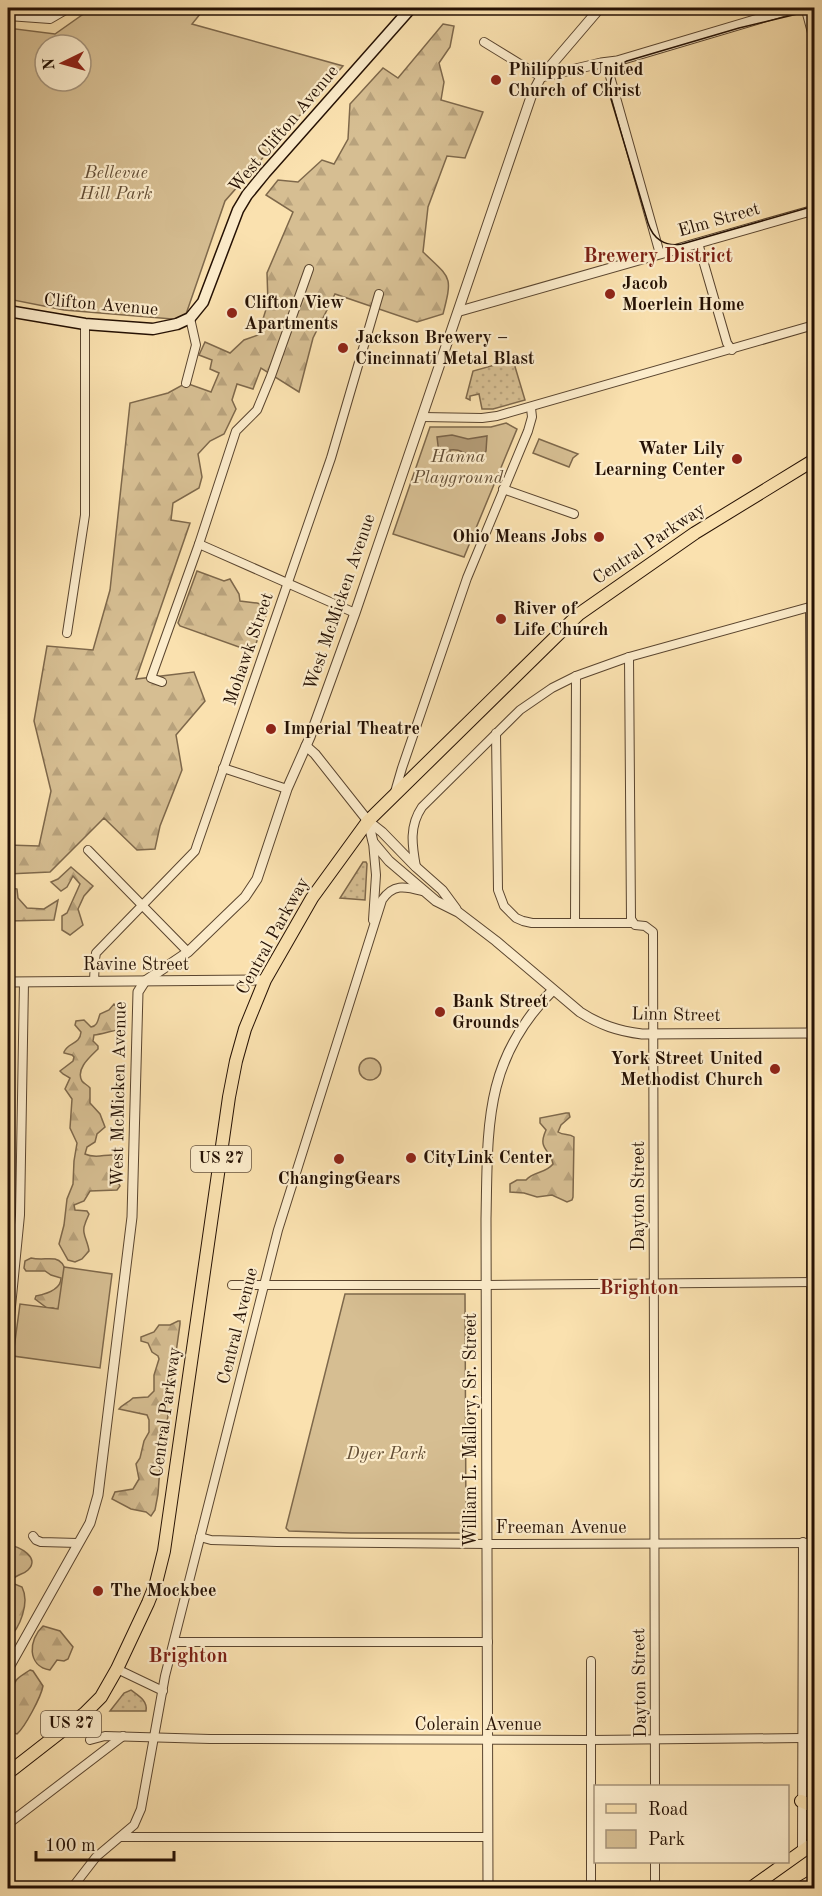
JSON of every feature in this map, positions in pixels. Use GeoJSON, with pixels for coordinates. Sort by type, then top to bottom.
{"type":"FeatureCollection","features":[{"type":"Feature","properties":{"kind":"highway"},"geometry":{"type":"LineString","coordinates":[[804,1888],[814,1882]]}},
{"type":"Feature","properties":{"kind":"main road","name":"West Clifton Avenue"},"geometry":{"type":"LineString","coordinates":[[190,318],[206,294],[238,210],[247,195],[411,8]]}},
{"type":"Feature","properties":{"kind":"main road","name":"Clifton Avenue"},"geometry":{"type":"LineString","coordinates":[[8,311],[85,324],[153,329],[170,327],[190,318]]}},
{"type":"Feature","properties":{"kind":"main road","name":"Central Parkway"},"geometry":{"type":"LineString","coordinates":[[8,1773],[86,1713],[100,1697],[117,1670],[148,1603],[162,1563],[231,1088],[245,1029],[265,980],[312,898],[368,821],[579,614],[695,533],[814,460]]}},
{"type":"Feature","properties":{"kind":"main road"},"geometry":{"type":"LineString","coordinates":[[801,1801],[814,1807]]}},
{"type":"Feature","properties":{"kind":"main road"},"geometry":{"type":"LineString","coordinates":[[789,1861],[814,1843]]}},
{"type":"Feature","properties":{"kind":"main road"},"geometry":{"type":"LineString","coordinates":[[752,1888],[787,1863]]}},
{"type":"Feature","properties":{"kind":"street"},"geometry":{"type":"LineString","coordinates":[[8,16],[50,19],[69,8]]}},
{"type":"Feature","properties":{"kind":"street","name":"West McMicken Avenue"},"geometry":{"type":"LineString","coordinates":[[8,1669],[90,1523],[98,1495],[132,1217],[138,992],[146,981],[188,952],[252,888],[257,879],[287,789],[306,746],[355,613],[460,311],[532,94],[541,76],[600,8]]}},
{"type":"Feature","properties":{"kind":"street"},"geometry":{"type":"LineString","coordinates":[[484,42],[541,76],[617,61],[795,8]]}},
{"type":"Feature","properties":{"kind":"street"},"geometry":{"type":"LineString","coordinates":[[806,8],[814,38]]}},
{"type":"Feature","properties":{"kind":"street"},"geometry":{"type":"LineString","coordinates":[[606,63],[660,254]]}},
{"type":"Feature","properties":{"kind":"street","name":"Elm Street"},"geometry":{"type":"LineString","coordinates":[[460,311],[814,210]]}},
{"type":"Feature","properties":{"kind":"street"},"geometry":{"type":"LineString","coordinates":[[698,243],[732,350]]}},
{"type":"Feature","properties":{"kind":"street"},"geometry":{"type":"LineString","coordinates":[[162,682],[151,678],[236,431],[257,410],[309,269]]}},
{"type":"Feature","properties":{"kind":"street","name":"Mohawk Street"},"geometry":{"type":"LineString","coordinates":[[94,981],[96,953],[195,851],[331,458],[379,294]]}},
{"type":"Feature","properties":{"kind":"street"},"geometry":{"type":"LineString","coordinates":[[186,383],[196,345],[190,318]]}},
{"type":"Feature","properties":{"kind":"street"},"geometry":{"type":"LineString","coordinates":[[67,633],[85,515],[85,324]]}},
{"type":"Feature","properties":{"kind":"street"},"geometry":{"type":"LineString","coordinates":[[422,417],[497,416],[814,325]]}},
{"type":"Feature","properties":{"kind":"street"},"geometry":{"type":"LineString","coordinates":[[394,796],[467,578],[528,431],[532,417],[531,408]]}},
{"type":"Feature","properties":{"kind":"street"},"geometry":{"type":"LineString","coordinates":[[503,489],[574,514]]}},
{"type":"Feature","properties":{"kind":"street"},"geometry":{"type":"LineString","coordinates":[[199,544],[355,613]]}},
{"type":"Feature","properties":{"kind":"street"},"geometry":{"type":"LineString","coordinates":[[416,867],[411,838],[415,817],[427,800],[537,697],[576,676],[629,657],[812,606],[813,1282],[809,1543],[802,1738],[802,1852]]}},
{"type":"Feature","properties":{"kind":"street"},"geometry":{"type":"LineString","coordinates":[[496,733],[498,890],[509,912],[532,923],[632,923],[629,657]]}},
{"type":"Feature","properties":{"kind":"street"},"geometry":{"type":"LineString","coordinates":[[575,923],[576,676]]}},
{"type":"Feature","properties":{"kind":"street"},"geometry":{"type":"LineString","coordinates":[[306,746],[315,754],[368,821],[442,890],[458,912]]}},
{"type":"Feature","properties":{"kind":"street"},"geometry":{"type":"LineString","coordinates":[[223,768],[287,789]]}},
{"type":"Feature","properties":{"kind":"street"},"geometry":{"type":"LineString","coordinates":[[368,821],[373,842],[389,861],[436,902],[458,912]]}},
{"type":"Feature","properties":{"kind":"street","name":"Central Avenue"},"geometry":{"type":"LineString","coordinates":[[373,842],[376,875],[373,928]]}},
{"type":"Feature","properties":{"kind":"street"},"geometry":{"type":"LineString","coordinates":[[88,850],[188,952]]}},
{"type":"Feature","properties":{"kind":"street","name":"Central Avenue"},"geometry":{"type":"LineString","coordinates":[[72,1888],[96,1857],[134,1825],[141,1809],[174,1642],[288,1192],[382,900],[393,889],[402,887],[424,891]]}},
{"type":"Feature","properties":{"kind":"street","name":"Linn Street"},"geometry":{"type":"LineString","coordinates":[[458,912],[580,1012],[595,1022],[623,1032],[654,1034],[813,1033]]}},
{"type":"Feature","properties":{"kind":"street","name":"Dayton Street"},"geometry":{"type":"LineString","coordinates":[[632,923],[645,926],[653,932],[655,1785]]}},
{"type":"Feature","properties":{"kind":"street","name":"Ravine Street"},"geometry":{"type":"LineString","coordinates":[[8,982],[265,980]]}},
{"type":"Feature","properties":{"kind":"street"},"geometry":{"type":"LineString","coordinates":[[8,1337],[20,1215],[23,1148],[24,982]]}},
{"type":"Feature","properties":{"kind":"street","name":"William L. Mallory, Sr. Street"},"geometry":{"type":"LineString","coordinates":[[488,1888],[488,1285],[486,1219],[489,1123],[501,1067],[509,1048],[528,1018],[553,990]]}},
{"type":"Feature","properties":{"kind":"street"},"geometry":{"type":"LineString","coordinates":[[232,1285],[813,1282]]}},
{"type":"Feature","properties":{"kind":"street"},"geometry":{"type":"LineString","coordinates":[[33,1536],[41,1542],[78,1543]]}},
{"type":"Feature","properties":{"kind":"street","name":"Freeman Avenue"},"geometry":{"type":"LineString","coordinates":[[200,1537],[211,1540],[277,1542],[809,1543]]}},
{"type":"Feature","properties":{"kind":"street"},"geometry":{"type":"LineString","coordinates":[[174,1642],[488,1642]]}},
{"type":"Feature","properties":{"kind":"street"},"geometry":{"type":"LineString","coordinates":[[591,1661],[591,1888]]}},
{"type":"Feature","properties":{"kind":"street"},"geometry":{"type":"LineString","coordinates":[[117,1670],[163,1691]]}},
{"type":"Feature","properties":{"kind":"street","name":"Colerain Avenue"},"geometry":{"type":"LineString","coordinates":[[90,1740],[105,1736],[210,1739],[488,1740],[802,1738]]}},
{"type":"Feature","properties":{"kind":"street"},"geometry":{"type":"LineString","coordinates":[[8,1824],[123,1736]]}},
{"type":"Feature","properties":{"kind":"street"},"geometry":{"type":"LineString","coordinates":[[121,1837],[488,1837]]}},
{"type":"Feature","properties":{"kind":"street"},"geometry":{"type":"LineString","coordinates":[[655,1863],[655,1888]]}},
{"type":"Feature","properties":{"kind":"green space","name":"Bellevue Hill Park"},"geometry":{"type":"Polygon","coordinates":[[[92,8],[205,8],[192,24],[343,66],[225,201],[184,320],[64,310],[8,299],[8,28],[47,33],[33,33],[33,93],[93,93],[93,33],[56,33],[92,8]]]}},
{"type":"Feature","properties":{"kind":"green space"},"geometry":{"type":"Polygon","coordinates":[[[443,24],[454,26],[450,47],[439,63],[444,82],[441,100],[483,112],[465,158],[447,156],[428,207],[423,252],[447,278],[448,292],[443,314],[417,322],[335,294],[313,338],[299,392],[261,368],[253,389],[237,384],[232,400],[236,409],[224,434],[210,441],[198,454],[202,477],[199,488],[173,503],[171,520],[190,523],[136,679],[194,672],[205,701],[176,735],[182,770],[160,826],[155,849],[137,850],[104,818],[50,872],[8,874],[8,845],[39,846],[51,791],[34,721],[47,646],[93,650],[110,590],[130,403],[168,393],[186,383],[211,392],[219,373],[210,369],[212,360],[199,355],[205,342],[230,353],[244,340],[258,335],[268,303],[267,273],[293,212],[266,195],[278,180],[298,182],[322,160],[334,164],[348,139],[350,104],[383,68],[398,78],[443,24]]]}},
{"type":"Feature","properties":{"kind":"green space"},"geometry":{"type":"Polygon","coordinates":[[[513,360],[525,400],[493,409],[482,409],[479,394],[470,396],[470,400],[466,398],[473,371],[513,360]]]}},
{"type":"Feature","properties":{"kind":"green space","name":"Hanna Playground"},"geometry":{"type":"Polygon","coordinates":[[[506,423],[517,429],[464,557],[393,534],[430,427],[491,427],[506,423]]]}},
{"type":"Feature","properties":{"kind":"green space"},"geometry":{"type":"Polygon","coordinates":[[[539,439],[578,454],[573,458],[569,467],[533,453],[539,439]]]}},
{"type":"Feature","properties":{"kind":"green space"},"geometry":{"type":"Polygon","coordinates":[[[197,571],[224,581],[230,579],[239,594],[240,601],[269,607],[253,652],[180,626],[178,623],[197,571]]]}},
{"type":"Feature","properties":{"kind":"green space"},"geometry":{"type":"Polygon","coordinates":[[[363,862],[367,864],[365,900],[340,898],[363,862]]]}},
{"type":"Feature","properties":{"kind":"green space"},"geometry":{"type":"Polygon","coordinates":[[[71,867],[93,886],[84,896],[78,909],[83,925],[70,935],[62,930],[62,916],[67,913],[80,884],[73,876],[67,887],[61,891],[51,882],[71,867]]]}},
{"type":"Feature","properties":{"kind":"green space"},"geometry":{"type":"Polygon","coordinates":[[[8,887],[17,889],[18,898],[27,908],[44,909],[58,900],[54,920],[8,921],[8,887]]]}},
{"type":"Feature","properties":{"kind":"green space"},"geometry":{"type":"Polygon","coordinates":[[[114,1004],[121,1016],[119,1030],[94,1035],[93,1041],[98,1049],[82,1067],[80,1076],[90,1088],[90,1103],[100,1114],[105,1127],[97,1134],[95,1142],[87,1147],[85,1154],[120,1156],[121,1163],[110,1179],[120,1186],[117,1190],[90,1191],[84,1201],[74,1205],[75,1210],[87,1211],[89,1214],[84,1231],[89,1251],[82,1259],[75,1262],[68,1260],[59,1244],[67,1199],[73,1184],[77,1143],[70,1128],[72,1099],[65,1089],[70,1078],[60,1071],[73,1061],[72,1055],[64,1052],[80,1036],[81,1032],[75,1025],[76,1021],[84,1020],[91,1027],[95,1025],[100,1014],[109,1010],[114,1004]]]}},
{"type":"Feature","properties":{"kind":"green space"},"geometry":{"type":"Polygon","coordinates":[[[370,1058],[378,1061],[381,1069],[378,1077],[370,1080],[362,1077],[359,1069],[362,1061],[370,1058]]]}},
{"type":"Feature","properties":{"kind":"green space"},"geometry":{"type":"Polygon","coordinates":[[[569,1113],[570,1117],[561,1125],[558,1132],[574,1137],[572,1200],[567,1202],[552,1195],[537,1197],[510,1192],[510,1184],[517,1180],[526,1180],[553,1164],[543,1145],[546,1130],[540,1123],[540,1118],[569,1113]]]}},
{"type":"Feature","properties":{"kind":"green space"},"geometry":{"type":"Polygon","coordinates":[[[31,1258],[55,1259],[61,1262],[67,1282],[66,1313],[47,1308],[35,1299],[36,1296],[56,1288],[61,1278],[45,1271],[26,1271],[25,1261],[31,1258]]]}},
{"type":"Feature","properties":{"kind":"green space"},"geometry":{"type":"Polygon","coordinates":[[[64,1267],[112,1274],[100,1368],[13,1356],[20,1304],[58,1309],[64,1267]]]}},
{"type":"Feature","properties":{"kind":"green space","name":"Dyer Park"},"geometry":{"type":"Polygon","coordinates":[[[345,1294],[465,1294],[466,1530],[463,1533],[351,1533],[289,1531],[286,1528],[345,1294]]]}},
{"type":"Feature","properties":{"kind":"green space"},"geometry":{"type":"Polygon","coordinates":[[[178,1321],[180,1324],[173,1374],[166,1396],[168,1416],[161,1454],[158,1494],[155,1510],[151,1516],[112,1499],[115,1492],[133,1489],[139,1479],[136,1464],[149,1432],[147,1415],[119,1409],[133,1398],[148,1397],[154,1391],[154,1375],[159,1359],[152,1352],[148,1343],[141,1341],[141,1337],[154,1332],[159,1325],[170,1325],[178,1321]]]}},
{"type":"Feature","properties":{"kind":"green space"},"geometry":{"type":"Polygon","coordinates":[[[8,1546],[23,1550],[32,1561],[28,1570],[11,1581],[22,1587],[25,1600],[20,1622],[8,1639],[8,1546]]]}},
{"type":"Feature","properties":{"kind":"green space"},"geometry":{"type":"Polygon","coordinates":[[[43,1626],[60,1631],[73,1647],[68,1659],[57,1660],[50,1670],[42,1668],[37,1663],[32,1652],[35,1638],[43,1626]]]}},
{"type":"Feature","properties":{"kind":"green space"},"geometry":{"type":"Polygon","coordinates":[[[30,1670],[43,1686],[32,1712],[17,1734],[8,1731],[8,1694],[14,1691],[18,1678],[30,1670]]]}},
{"type":"Feature","properties":{"kind":"green space"},"geometry":{"type":"Polygon","coordinates":[[[131,1690],[144,1702],[146,1711],[110,1711],[124,1693],[131,1690]]]}},
{"type":"Feature","properties":{"kind":"shaded area"},"geometry":{"type":"Polygon","coordinates":[[[452,435],[468,439],[487,436],[486,451],[479,463],[458,450],[450,450],[452,461],[440,462],[437,437],[452,435]]]}},
{"type":"Feature","properties":{"kind":"tram line"},"geometry":{"type":"LineString","coordinates":[[814,10],[739,28],[627,61],[614,72],[610,87],[611,99],[648,223],[660,241],[676,245],[682,244],[814,206]]}},
{"type":"Feature","properties":{"kind":"place","name":"Philippus United Church of Christ"},"geometry":{"type":"Point","coordinates":[496,80]}},
{"type":"Feature","properties":{"kind":"place","name":"Jacob Moerlein Home"},"geometry":{"type":"Point","coordinates":[610,294]}},
{"type":"Feature","properties":{"kind":"place","name":"Clifton View Apartments"},"geometry":{"type":"Point","coordinates":[232,313]}},
{"type":"Feature","properties":{"kind":"place","name":"Jackson Brewery – Cincinnati Metal Blast"},"geometry":{"type":"Point","coordinates":[343,348]}},
{"type":"Feature","properties":{"kind":"place","name":"Water Lily Learning Center"},"geometry":{"type":"Point","coordinates":[737,459]}},
{"type":"Feature","properties":{"kind":"place","name":"Ohio Means Jobs"},"geometry":{"type":"Point","coordinates":[599,537]}},
{"type":"Feature","properties":{"kind":"place","name":"River of Life Church"},"geometry":{"type":"Point","coordinates":[501,619]}},
{"type":"Feature","properties":{"kind":"place","name":"Imperial Theatre"},"geometry":{"type":"Point","coordinates":[271,729]}},
{"type":"Feature","properties":{"kind":"place","name":"Bank Street Grounds"},"geometry":{"type":"Point","coordinates":[440,1012]}},
{"type":"Feature","properties":{"kind":"place","name":"York Street United Methodist Church"},"geometry":{"type":"Point","coordinates":[775,1069]}},
{"type":"Feature","properties":{"kind":"place","name":"CityLink Center"},"geometry":{"type":"Point","coordinates":[411,1158]}},
{"type":"Feature","properties":{"kind":"place","name":"ChangingGears"},"geometry":{"type":"Point","coordinates":[339,1159]}},
{"type":"Feature","properties":{"kind":"place","name":"The Mockbee"},"geometry":{"type":"Point","coordinates":[98,1591]}},
{"type":"Feature","properties":{"kind":"district","name":"Brewery District"},"geometry":{"type":"Point","coordinates":[658,257]}},
{"type":"Feature","properties":{"kind":"district","name":"Brighton"},"geometry":{"type":"Point","coordinates":[639,1289]}},
{"type":"Feature","properties":{"kind":"district","name":"Brighton"},"geometry":{"type":"Point","coordinates":[188,1657]}}]}
